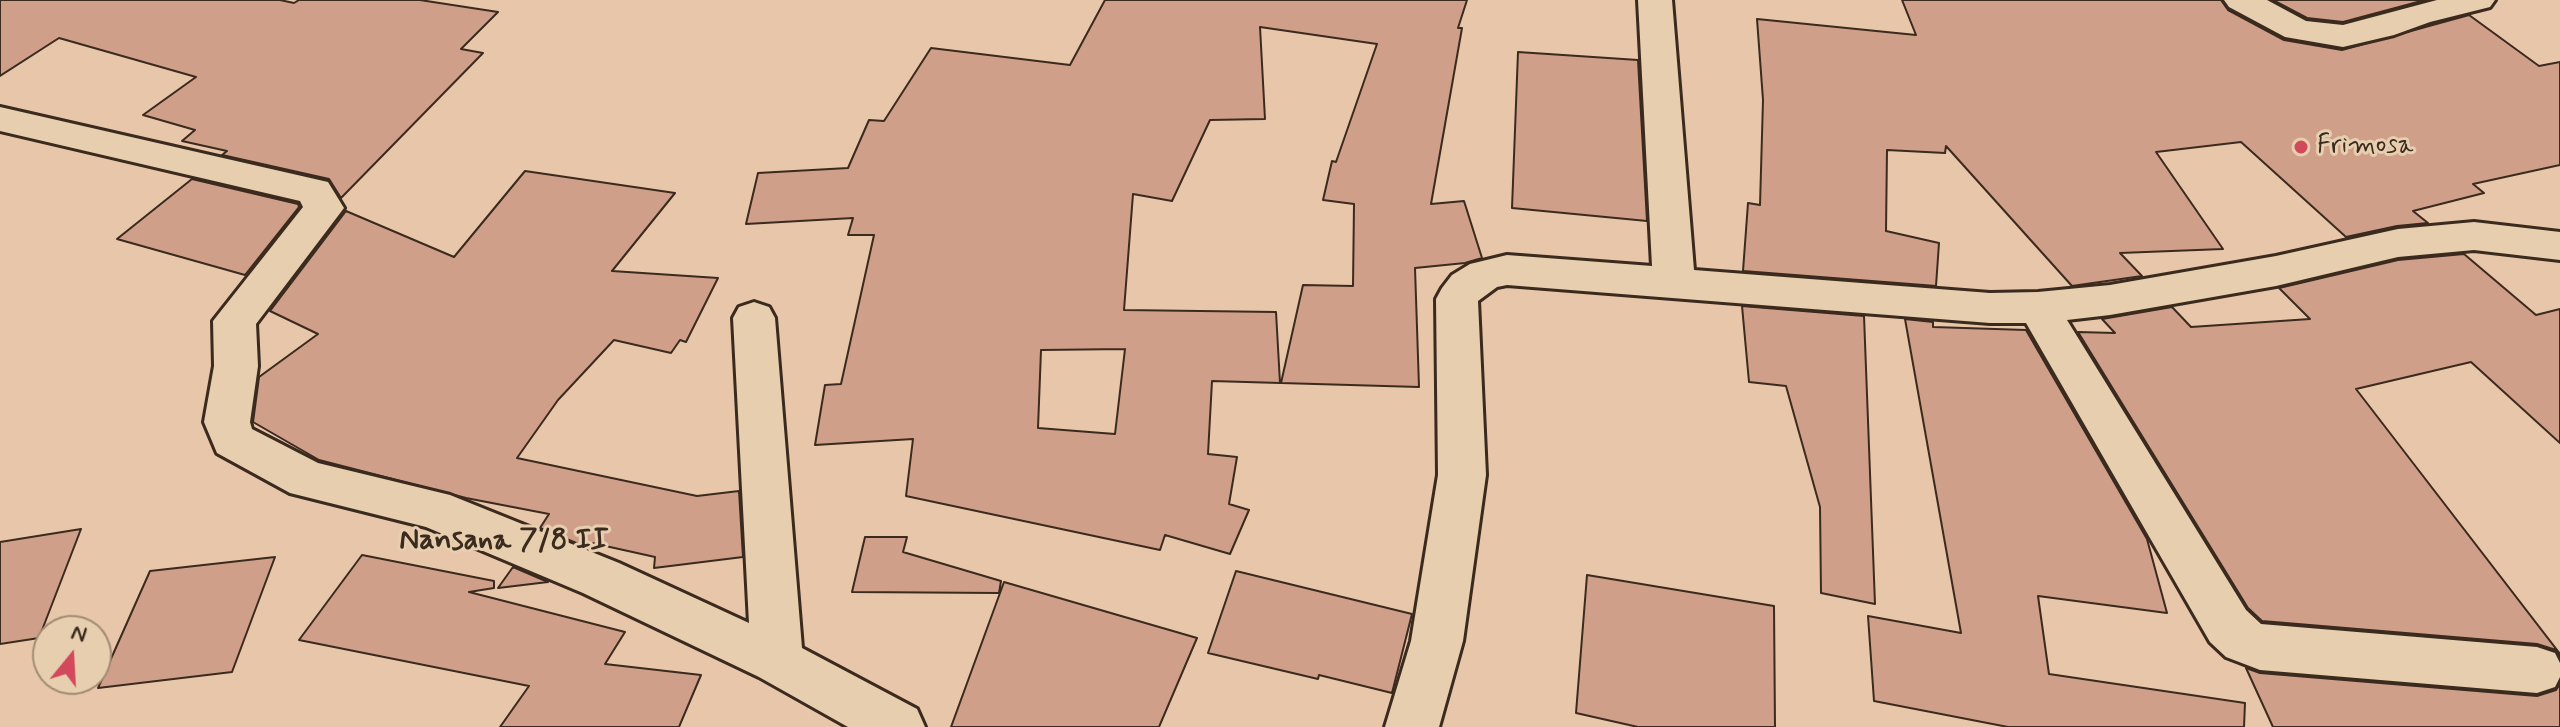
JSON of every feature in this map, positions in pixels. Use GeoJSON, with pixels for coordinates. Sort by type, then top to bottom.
{"type":"FeatureCollection","features":[{"type":"Feature","properties":{"kind":"street"},"geometry":{"type":"LineString","coordinates":[[1655,0],[1674,283]]}},
{"type":"Feature","properties":{"kind":"street"},"geometry":{"type":"LineString","coordinates":[[2241,0],[2297,30],[2343,36],[2478,0]]}},
{"type":"Feature","properties":{"kind":"street"},"geometry":{"type":"LineString","coordinates":[[0,119],[314,191],[324,208],[234,321],[236,366],[227,422],[233,440],[307,480],[433,509],[601,578],[777,661],[898,727]]}},
{"type":"Feature","properties":{"kind":"street"},"geometry":{"type":"LineString","coordinates":[[1412,727],[1437,641],[1462,475],[1457,299],[1467,286],[1485,275],[1507,270],[1990,308],[2038,307],[2110,300],[2276,271],[2398,243],[2474,236],[2560,246]]}},
{"type":"Feature","properties":{"kind":"street"},"geometry":{"type":"LineString","coordinates":[[2038,307],[2228,626],[2244,641],[2260,647],[2537,670]]}},
{"type":"Feature","properties":{"kind":"street"},"geometry":{"type":"LineString","coordinates":[[754,318],[777,661]]}},
{"type":"Feature","properties":{"kind":"building"},"geometry":{"type":"Polygon","coordinates":[[[0,0],[280,0],[294,3],[299,0],[420,0],[498,12],[461,49],[483,53],[341,198],[329,179],[222,155],[227,151],[182,141],[195,130],[143,115],[196,77],[59,38],[0,76],[0,0]]]}},
{"type":"Feature","properties":{"kind":"building"},"geometry":{"type":"Polygon","coordinates":[[[1105,0],[1467,0],[1458,28],[1462,28],[1431,204],[1464,201],[1482,258],[1465,263],[1415,268],[1419,387],[1281,383],[1303,285],[1353,286],[1354,204],[1323,200],[1332,161],[1336,162],[1377,44],[1260,27],[1265,119],[1210,120],[1172,201],[1133,194],[1124,310],[1276,312],[1280,383],[1212,381],[1208,454],[1237,457],[1229,504],[1249,510],[1230,554],[1165,535],[1160,550],[906,496],[913,439],[815,445],[825,385],[841,384],[874,235],[848,235],[853,218],[746,224],[758,173],[848,168],[869,120],[884,121],[931,48],[1070,65],[1105,0]],[[1125,349],[1041,350],[1038,428],[1115,434],[1125,349]]]}},
{"type":"Feature","properties":{"kind":"building"},"geometry":{"type":"Polygon","coordinates":[[[1902,0],[2221,0],[2228,10],[2284,40],[2342,50],[2469,15],[2539,66],[2560,62],[2560,165],[2473,184],[2484,193],[2413,211],[2428,223],[2346,237],[2241,142],[2156,152],[2223,249],[2120,253],[2142,276],[2072,286],[1946,146],[1945,153],[1887,150],[1886,231],[1939,243],[1936,286],[1743,271],[1748,203],[1760,205],[1763,100],[1757,19],[1916,35],[1902,0]]]}},
{"type":"Feature","properties":{"kind":"building"},"geometry":{"type":"Polygon","coordinates":[[[2273,0],[2425,0],[2343,22],[2307,18],[2273,0]]]}},
{"type":"Feature","properties":{"kind":"building"},"geometry":{"type":"Polygon","coordinates":[[[1518,52],[1638,60],[1647,221],[1512,208],[1518,52]]]}},
{"type":"Feature","properties":{"kind":"building"},"geometry":{"type":"Polygon","coordinates":[[[525,171],[675,193],[612,271],[718,278],[686,342],[680,340],[671,353],[614,340],[558,400],[517,458],[697,496],[739,491],[743,557],[654,568],[655,557],[583,541],[581,545],[540,528],[549,514],[466,498],[319,460],[253,422],[259,377],[318,334],[270,311],[346,211],[454,257],[525,171]]]}},
{"type":"Feature","properties":{"kind":"building"},"geometry":{"type":"Polygon","coordinates":[[[192,179],[298,204],[299,207],[245,275],[117,239],[192,179]]]}},
{"type":"Feature","properties":{"kind":"building"},"geometry":{"type":"Polygon","coordinates":[[[2464,254],[2536,315],[2560,309],[2560,443],[2471,362],[2356,389],[2560,654],[2560,656],[2556,650],[2537,644],[2262,621],[2248,608],[2078,332],[2115,333],[2102,319],[2172,307],[2191,327],[2310,319],[2279,288],[2398,260],[2464,254]]]}},
{"type":"Feature","properties":{"kind":"building"},"geometry":{"type":"Polygon","coordinates":[[[1742,306],[1864,316],[1875,604],[1821,593],[1820,507],[1786,386],[1749,382],[1742,306]]]}},
{"type":"Feature","properties":{"kind":"building"},"geometry":{"type":"Polygon","coordinates":[[[1905,319],[1933,322],[1933,327],[2026,330],[2147,539],[2167,613],[2038,596],[2049,674],[2245,703],[2244,727],[2008,727],[1874,701],[1868,616],[1961,633],[1905,319]]]}},
{"type":"Feature","properties":{"kind":"building"},"geometry":{"type":"Polygon","coordinates":[[[81,529],[48,615],[32,615],[32,639],[0,644],[0,542],[81,529]]]}},
{"type":"Feature","properties":{"kind":"building"},"geometry":{"type":"Polygon","coordinates":[[[865,537],[907,537],[903,552],[1001,581],[999,593],[852,592],[865,537]]]}},
{"type":"Feature","properties":{"kind":"building"},"geometry":{"type":"Polygon","coordinates":[[[362,555],[494,581],[494,588],[469,592],[625,632],[605,664],[701,675],[679,727],[500,727],[529,686],[299,640],[362,555]]]}},
{"type":"Feature","properties":{"kind":"building"},"geometry":{"type":"Polygon","coordinates":[[[275,557],[232,672],[112,686],[112,656],[150,571],[275,557]]]}},
{"type":"Feature","properties":{"kind":"building"},"geometry":{"type":"Polygon","coordinates":[[[513,567],[548,582],[498,588],[513,567]]]}},
{"type":"Feature","properties":{"kind":"building"},"geometry":{"type":"Polygon","coordinates":[[[1236,571],[1412,614],[1392,693],[1208,653],[1236,571]]]}},
{"type":"Feature","properties":{"kind":"building"},"geometry":{"type":"Polygon","coordinates":[[[1587,575],[1774,606],[1775,727],[1638,727],[1576,713],[1587,575]]]}},
{"type":"Feature","properties":{"kind":"building"},"geometry":{"type":"Polygon","coordinates":[[[1004,582],[1197,638],[1159,727],[951,727],[1004,582]]]}},
{"type":"Feature","properties":{"kind":"building"},"geometry":{"type":"Polygon","coordinates":[[[2246,668],[2260,673],[2537,696],[2556,690],[2560,684],[2560,727],[2273,727],[2246,668]]]}},
{"type":"Feature","properties":{"kind":"place","name":"Frimosa"},"geometry":{"type":"Point","coordinates":[2301,147]}},
{"type":"Feature","properties":{"kind":"district","name":"Nansana 7/8 II"},"geometry":{"type":"Point","coordinates":[504,542]}}]}
